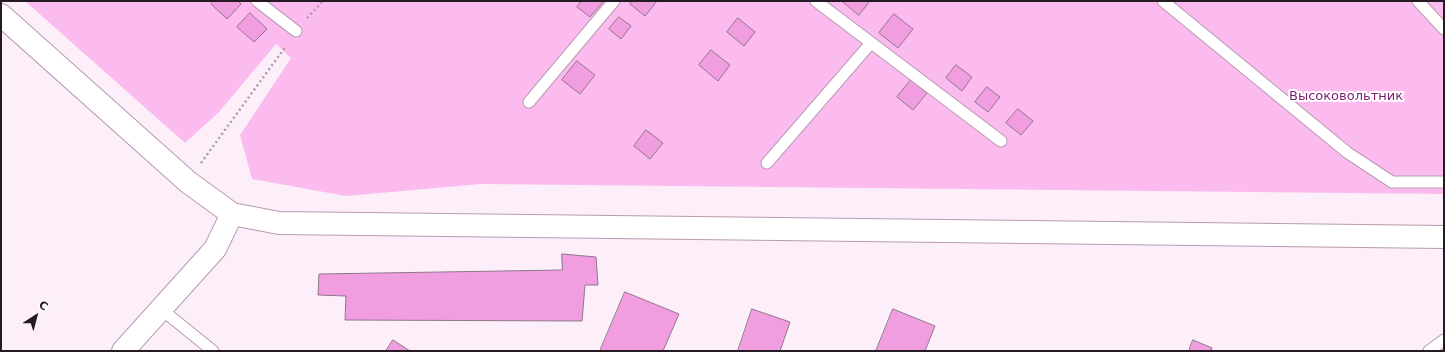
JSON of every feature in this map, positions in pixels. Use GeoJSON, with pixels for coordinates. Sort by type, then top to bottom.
{"type":"FeatureCollection","features":[{"type":"Feature","properties":{"kind":"street"},"geometry":{"type":"LineString","coordinates":[[1,15],[188,182],[232,214],[279,223],[1444,237]]}},
{"type":"Feature","properties":{"kind":"street"},"geometry":{"type":"LineString","coordinates":[[123,351],[214,249],[232,214]]}},
{"type":"Feature","properties":{"kind":"lane"},"geometry":{"type":"LineString","coordinates":[[257,1],[296,31]]}},
{"type":"Feature","properties":{"kind":"lane"},"geometry":{"type":"LineString","coordinates":[[529,102],[614,1]]}},
{"type":"Feature","properties":{"kind":"lane"},"geometry":{"type":"LineString","coordinates":[[816,1],[1001,141]]}},
{"type":"Feature","properties":{"kind":"lane"},"geometry":{"type":"LineString","coordinates":[[1163,1],[1348,153],[1392,182],[1444,182]]}},
{"type":"Feature","properties":{"kind":"lane"},"geometry":{"type":"LineString","coordinates":[[1418,1],[1444,29]]}},
{"type":"Feature","properties":{"kind":"lane"},"geometry":{"type":"LineString","coordinates":[[767,163],[871,43]]}},
{"type":"Feature","properties":{"kind":"lane"},"geometry":{"type":"LineString","coordinates":[[161,309],[213,351]]}},
{"type":"Feature","properties":{"kind":"lane"},"geometry":{"type":"LineString","coordinates":[[1429,351],[1444,340]]}},
{"type":"Feature","properties":{"kind":"path"},"geometry":{"type":"LineString","coordinates":[[188,182],[296,31],[323,1]]}},
{"type":"Feature","properties":{"kind":"green space","name":"Высоковольтник"},"geometry":{"type":"Polygon","coordinates":[[[25,1],[1444,1],[1444,194],[481,184],[346,196],[252,179],[240,135],[291,58],[276,44],[219,112],[185,143],[25,1]]]}},
{"type":"Feature","properties":{"kind":"building"},"geometry":{"type":"Polygon","coordinates":[[[214,1],[238,1],[241,4],[227,19],[211,4],[214,1]]]}},
{"type":"Feature","properties":{"kind":"building"},"geometry":{"type":"Polygon","coordinates":[[[582,1],[603,2],[590,17],[577,7],[582,1]]]}},
{"type":"Feature","properties":{"kind":"building"},"geometry":{"type":"Polygon","coordinates":[[[632,1],[657,1],[645,16],[630,4],[632,1]]]}},
{"type":"Feature","properties":{"kind":"building"},"geometry":{"type":"Polygon","coordinates":[[[842,1],[870,1],[859,15],[842,1]]]}},
{"type":"Feature","properties":{"kind":"building"},"geometry":{"type":"Polygon","coordinates":[[[250,13],[267,29],[254,42],[237,27],[250,13]]]}},
{"type":"Feature","properties":{"kind":"building"},"geometry":{"type":"Polygon","coordinates":[[[894,14],[913,29],[898,48],[879,33],[894,14]]]}},
{"type":"Feature","properties":{"kind":"building"},"geometry":{"type":"Polygon","coordinates":[[[619,17],[631,26],[621,39],[609,29],[619,17]]]}},
{"type":"Feature","properties":{"kind":"building"},"geometry":{"type":"Polygon","coordinates":[[[738,18],[755,32],[744,46],[727,32],[738,18]]]}},
{"type":"Feature","properties":{"kind":"building"},"geometry":{"type":"Polygon","coordinates":[[[711,50],[730,65],[718,81],[699,65],[711,50]]]}},
{"type":"Feature","properties":{"kind":"building"},"geometry":{"type":"Polygon","coordinates":[[[577,61],[595,75],[580,94],[562,80],[577,61]]]}},
{"type":"Feature","properties":{"kind":"building"},"geometry":{"type":"Polygon","coordinates":[[[956,65],[972,77],[962,91],[946,78],[956,65]]]}},
{"type":"Feature","properties":{"kind":"building"},"geometry":{"type":"Polygon","coordinates":[[[911,80],[927,93],[913,110],[897,97],[911,80]]]}},
{"type":"Feature","properties":{"kind":"building"},"geometry":{"type":"Polygon","coordinates":[[[987,87],[1000,97],[988,112],[975,102],[987,87]]]}},
{"type":"Feature","properties":{"kind":"building"},"geometry":{"type":"Polygon","coordinates":[[[1018,109],[1033,121],[1021,135],[1006,123],[1018,109]]]}},
{"type":"Feature","properties":{"kind":"building"},"geometry":{"type":"Polygon","coordinates":[[[646,130],[663,143],[650,159],[634,146],[646,130]]]}},
{"type":"Feature","properties":{"kind":"building"},"geometry":{"type":"Polygon","coordinates":[[[562,254],[596,257],[598,285],[585,285],[582,321],[345,320],[346,296],[318,295],[319,274],[562,270],[562,254]]]}},
{"type":"Feature","properties":{"kind":"building"},"geometry":{"type":"Polygon","coordinates":[[[625,292],[679,314],[663,351],[600,351],[625,292]]]}},
{"type":"Feature","properties":{"kind":"building"},"geometry":{"type":"Polygon","coordinates":[[[752,309],[790,322],[780,351],[738,351],[752,309]]]}},
{"type":"Feature","properties":{"kind":"building"},"geometry":{"type":"Polygon","coordinates":[[[893,309],[935,326],[925,351],[876,351],[893,309]]]}},
{"type":"Feature","properties":{"kind":"building"},"geometry":{"type":"Polygon","coordinates":[[[393,340],[410,351],[386,351],[393,340]]]}},
{"type":"Feature","properties":{"kind":"building"},"geometry":{"type":"Polygon","coordinates":[[[1193,340],[1212,348],[1211,351],[1189,351],[1193,340]]]}}]}
